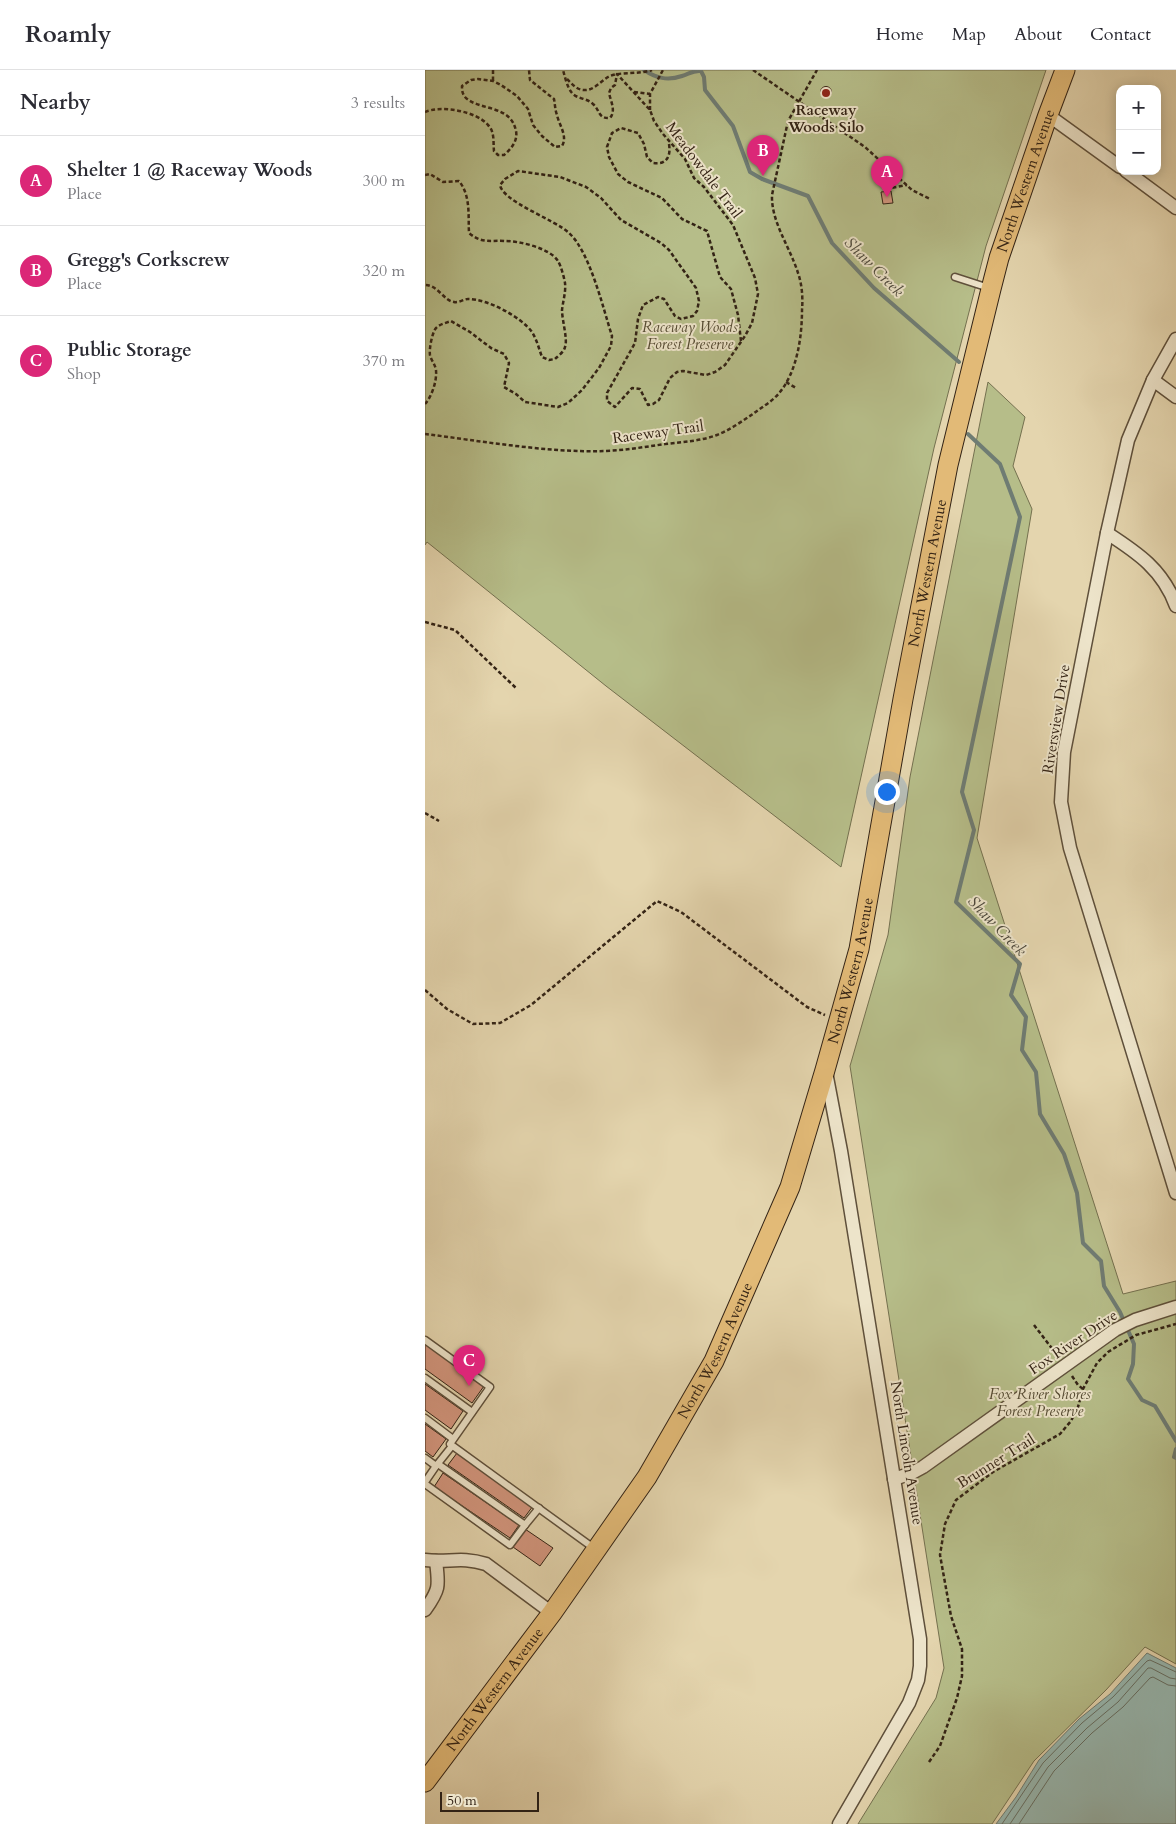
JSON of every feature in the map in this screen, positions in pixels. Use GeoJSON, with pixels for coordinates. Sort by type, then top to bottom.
{"type":"FeatureCollection","features":[{"type":"Feature","properties":{"kind":"main road","name":"North Western Avenue"},"geometry":{"type":"LineString","coordinates":[[425,1782],[552,1613],[647,1477],[714,1360],[790,1187],[859,949],[903,699],[948,465],[991,289],[999,258],[1065,70]]}},
{"type":"Feature","properties":{"kind":"street"},"geometry":{"type":"LineString","coordinates":[[1048,115],[1116,164]]}},
{"type":"Feature","properties":{"kind":"street"},"geometry":{"type":"LineString","coordinates":[[1131,175],[1176,208]]}},
{"type":"Feature","properties":{"kind":"street","name":"Riversview Drive"},"geometry":{"type":"LineString","coordinates":[[1176,339],[1153,380],[1128,440],[1107,533],[1065,752],[1061,802],[1069,848],[1176,1193]]}},
{"type":"Feature","properties":{"kind":"street"},"geometry":{"type":"LineString","coordinates":[[1153,380],[1176,397]]}},
{"type":"Feature","properties":{"kind":"street"},"geometry":{"type":"LineString","coordinates":[[1107,533],[1137,552],[1157,571],[1176,606]]}},
{"type":"Feature","properties":{"kind":"street","name":"North Lincoln Avenue"},"geometry":{"type":"LineString","coordinates":[[825,1070],[841,1151],[920,1639],[920,1666],[909,1702],[839,1824]]}},
{"type":"Feature","properties":{"kind":"street","name":"Fox River Drive"},"geometry":{"type":"LineString","coordinates":[[894,1479],[912,1474],[923,1467],[1115,1330],[1135,1320],[1176,1308]]}},
{"type":"Feature","properties":{"kind":"street"},"geometry":{"type":"LineString","coordinates":[[425,1610],[435,1596],[439,1583],[431,1560],[465,1559],[486,1564],[552,1613]]}},
{"type":"Feature","properties":{"kind":"lane"},"geometry":{"type":"LineString","coordinates":[[955,277],[991,289]]}},
{"type":"Feature","properties":{"kind":"lane"},"geometry":{"type":"LineString","coordinates":[[425,1340],[490,1387],[425,1483],[509,1545],[539,1508]]}},
{"type":"Feature","properties":{"kind":"lane"},"geometry":{"type":"LineString","coordinates":[[425,1378],[472,1412]]}},
{"type":"Feature","properties":{"kind":"lane"},"geometry":{"type":"LineString","coordinates":[[425,1418],[539,1508],[597,1550]]}},
{"type":"Feature","properties":{"kind":"lane"},"geometry":{"type":"LineString","coordinates":[[425,1458],[525,1525]]}},
{"type":"Feature","properties":{"kind":"path"},"geometry":{"type":"LineString","coordinates":[[493,70],[493,81]]}},
{"type":"Feature","properties":{"kind":"path"},"geometry":{"type":"LineString","coordinates":[[425,112],[439,109],[453,110],[479,118],[489,126],[494,136],[494,151],[498,155],[504,155],[510,149],[516,136],[513,122],[501,112],[465,97],[462,90],[463,86],[471,80],[493,81],[517,96],[527,109],[533,126],[542,136],[555,147],[562,146],[565,142],[554,99],[530,80],[529,70]]}},
{"type":"Feature","properties":{"kind":"path"},"geometry":{"type":"LineString","coordinates":[[563,70],[571,92],[593,103],[600,116],[605,119],[613,115],[609,93],[615,85],[617,74]]}},
{"type":"Feature","properties":{"kind":"path"},"geometry":{"type":"LineString","coordinates":[[566,78],[574,86],[586,91],[617,74],[642,73],[652,70]]}},
{"type":"Feature","properties":{"kind":"path"},"geometry":{"type":"LineString","coordinates":[[753,70],[865,147],[912,190],[930,200]]}},
{"type":"Feature","properties":{"kind":"path","name":"Raceway Trail"},"geometry":{"type":"LineString","coordinates":[[425,434],[571,450],[605,451],[689,442],[717,434],[745,419],[774,398],[792,372],[799,343],[802,287],[799,273],[772,205],[772,195],[775,175],[789,121],[817,70]]}},
{"type":"Feature","properties":{"kind":"path"},"geometry":{"type":"LineString","coordinates":[[650,110],[650,94],[662,72]]}},
{"type":"Feature","properties":{"kind":"path","name":"Meadowdale Trail"},"geometry":{"type":"LineString","coordinates":[[425,404],[429,400],[436,371],[430,354],[431,343],[435,329],[441,324],[451,322],[470,332],[491,348],[504,354],[509,363],[504,388],[516,394],[525,402],[539,405],[558,407],[569,403],[599,368],[611,346],[612,336],[587,261],[571,234],[560,225],[509,198],[501,190],[501,185],[505,179],[518,171],[560,176],[586,187],[601,198],[621,220],[661,242],[669,250],[696,288],[699,301],[693,316],[681,319],[675,316],[664,299],[659,297],[643,305],[638,319],[635,343],[607,393],[607,401],[612,406],[618,405],[633,388],[640,389],[648,404],[653,404],[659,400],[670,378],[677,372],[683,371],[706,375],[715,372],[725,365],[753,323],[758,294],[755,278],[733,225],[704,187],[694,178],[685,159],[669,142],[654,121],[650,110],[617,74]]}},
{"type":"Feature","properties":{"kind":"path"},"geometry":{"type":"LineString","coordinates":[[634,92],[650,94]]}},
{"type":"Feature","properties":{"kind":"path"},"geometry":{"type":"LineString","coordinates":[[669,142],[671,153],[668,158],[657,164],[653,163],[647,156],[644,144],[638,133],[625,128],[612,133],[607,146],[609,157],[618,174],[628,182],[662,198],[682,219],[707,231],[720,277],[731,289],[738,315],[741,342]]}},
{"type":"Feature","properties":{"kind":"path"},"geometry":{"type":"LineString","coordinates":[[425,175],[430,174],[443,182],[459,181],[464,187],[468,199],[469,233],[474,237],[488,242],[506,240],[529,244],[548,252],[558,260],[565,283],[562,316],[566,333],[565,347],[555,359],[549,360],[542,357],[530,330],[507,312],[489,304],[467,299],[455,303],[430,285],[425,285]]}},
{"type":"Feature","properties":{"kind":"path"},"geometry":{"type":"LineString","coordinates":[[885,189],[907,185]]}},
{"type":"Feature","properties":{"kind":"path"},"geometry":{"type":"LineString","coordinates":[[786,382],[796,388]]}},
{"type":"Feature","properties":{"kind":"path"},"geometry":{"type":"LineString","coordinates":[[425,622],[455,630],[516,688]]}},
{"type":"Feature","properties":{"kind":"path"},"geometry":{"type":"LineString","coordinates":[[425,813],[439,821]]}},
{"type":"Feature","properties":{"kind":"path"},"geometry":{"type":"LineString","coordinates":[[425,990],[447,1009],[473,1024],[500,1023],[531,1005],[657,901],[681,912],[807,1007],[829,1016]]}},
{"type":"Feature","properties":{"kind":"path","name":"Brunner Trail"},"geometry":{"type":"LineString","coordinates":[[929,1762],[940,1746],[963,1676],[963,1649],[951,1616],[940,1555],[945,1524],[956,1500],[993,1472],[1060,1434],[1071,1421],[1078,1407],[1083,1388],[1097,1363],[1108,1352],[1136,1335],[1176,1324]]}},
{"type":"Feature","properties":{"kind":"path"},"geometry":{"type":"LineString","coordinates":[[1034,1325],[1078,1385],[1083,1388]]}},
{"type":"Feature","properties":{"kind":"green space","name":"Raceway Woods Forest Preserve"},"geometry":{"type":"Polygon","coordinates":[[[425,70],[1046,70],[986,246],[934,448],[841,867],[606,686],[427,542],[425,545],[425,70]]]}},
{"type":"Feature","properties":{"kind":"green space","name":"Fox River Shores Forest Preserve"},"geometry":{"type":"Polygon","coordinates":[[[988,382],[1025,417],[1013,466],[1032,509],[977,838],[1123,1294],[1176,1281],[1176,1664],[1145,1647],[1106,1690],[1034,1761],[992,1824],[858,1824],[936,1698],[944,1668],[850,1066],[888,935],[910,777],[988,382]]]}},
{"type":"Feature","properties":{"kind":"water"},"geometry":{"type":"Polygon","coordinates":[[[1147,1653],[1176,1668],[1176,1824],[996,1824],[1016,1797],[1039,1760],[1079,1719],[1110,1694],[1147,1653]]]}},
{"type":"Feature","properties":{"kind":"building","name":"Raceway Woods Silo"},"geometry":{"type":"Polygon","coordinates":[[[826,86],[832,92],[826,98],[820,92],[826,86]]]}},
{"type":"Feature","properties":{"kind":"building"},"geometry":{"type":"Polygon","coordinates":[[[891,191],[893,203],[883,204],[881,192],[891,191]]]}},
{"type":"Feature","properties":{"kind":"building"},"geometry":{"type":"Polygon","coordinates":[[[425,1343],[484,1386],[472,1403],[425,1369],[425,1343]]]}},
{"type":"Feature","properties":{"kind":"building"},"geometry":{"type":"Polygon","coordinates":[[[425,1384],[463,1411],[451,1429],[425,1410],[425,1384]]]}},
{"type":"Feature","properties":{"kind":"building"},"geometry":{"type":"Polygon","coordinates":[[[425,1424],[446,1439],[433,1457],[425,1451],[425,1424]]]}},
{"type":"Feature","properties":{"kind":"building"},"geometry":{"type":"Polygon","coordinates":[[[457,1453],[533,1506],[524,1518],[448,1465],[457,1453]]]}},
{"type":"Feature","properties":{"kind":"building"},"geometry":{"type":"Polygon","coordinates":[[[443,1473],[519,1525],[510,1538],[434,1487],[443,1473]]]}},
{"type":"Feature","properties":{"kind":"building"},"geometry":{"type":"Polygon","coordinates":[[[525,1529],[553,1548],[540,1566],[513,1547],[525,1529]]]}},
{"type":"Feature","properties":{"kind":"waterway","name":"Shaw Creek"},"geometry":{"type":"LineString","coordinates":[[644,70],[657,77],[667,78],[677,78],[701,71],[704,77],[705,90],[733,126],[750,172],[762,179],[808,196],[832,243],[874,288],[959,362]]}},
{"type":"Feature","properties":{"kind":"waterway","name":"Shaw Creek"},"geometry":{"type":"LineString","coordinates":[[968,434],[1000,464],[1020,517],[962,792],[974,830],[956,902],[1020,964],[1011,995],[1026,1017],[1022,1050],[1036,1072],[1040,1114],[1064,1154],[1077,1193],[1083,1243],[1101,1261],[1104,1286],[1120,1312],[1134,1344],[1133,1364],[1128,1379],[1142,1400],[1155,1406],[1176,1441]]}},
{"type":"Feature","properties":{"kind":"waterway","name":"Shaw Creek"},"geometry":{"type":"LineString","coordinates":[[1176,1449],[1174,1457],[1176,1458]]}},
{"type":"Feature","properties":{"kind":"place","name":"Raceway Woods Silo"},"geometry":{"type":"Point","coordinates":[826,93]}},
{"type":"Feature","properties":{"kind":"place","name":"Gregg's Corkscrew"},"geometry":{"type":"Point","coordinates":[763,176]}},
{"type":"Feature","properties":{"kind":"place","name":"Shelter 1 @ Raceway Woods"},"geometry":{"type":"Point","coordinates":[887,197]}},
{"type":"Feature","properties":{"kind":"place","name":"Public Storage"},"geometry":{"type":"Point","coordinates":[469,1386]}}]}
